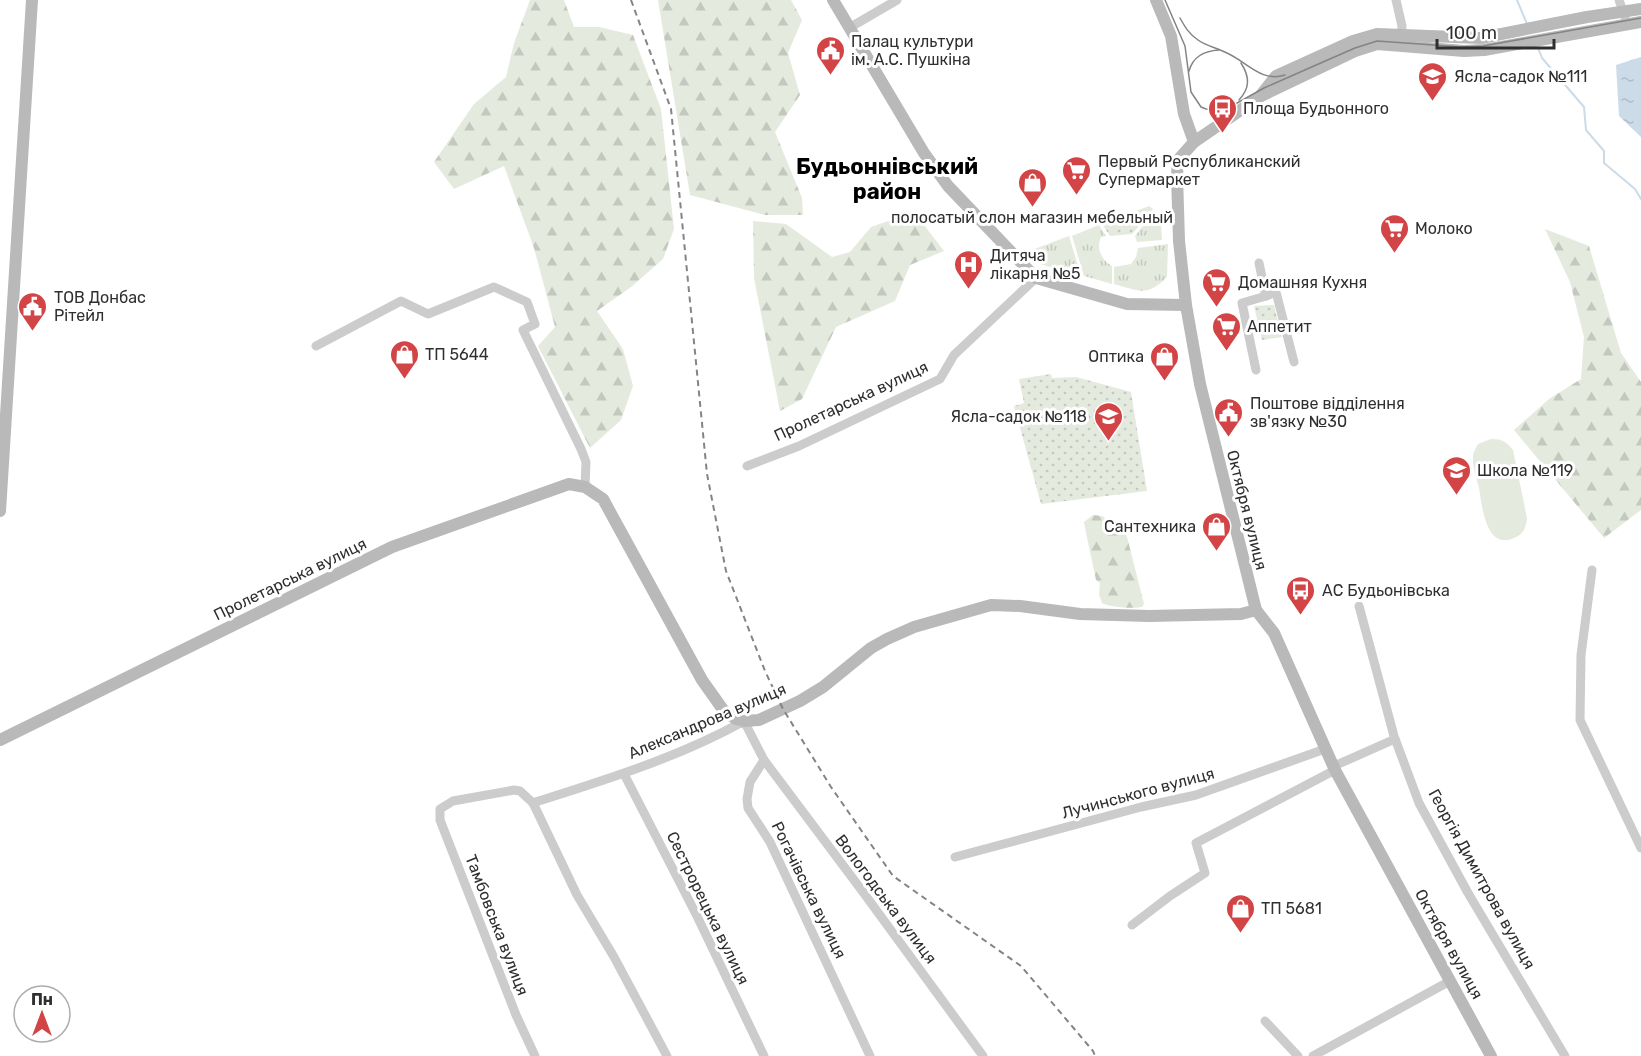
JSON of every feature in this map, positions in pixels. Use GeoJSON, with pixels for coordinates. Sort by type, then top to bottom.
{"type":"FeatureCollection","features":[{"type":"Feature","properties":{"kind":"street"},"geometry":{"type":"LineString","coordinates":[[0,511],[32,0]]}},
{"type":"Feature","properties":{"kind":"street"},"geometry":{"type":"LineString","coordinates":[[832,0],[924,153],[948,186],[1036,278],[1127,304],[1186,305]]}},
{"type":"Feature","properties":{"kind":"street"},"geometry":{"type":"LineString","coordinates":[[849,28],[897,0]]}},
{"type":"Feature","properties":{"kind":"street"},"geometry":{"type":"LineString","coordinates":[[1156,0],[1171,36],[1185,114],[1194,142],[1261,96],[1355,51],[1377,44],[1401,40],[1464,51],[1484,50],[1563,22],[1641,9]]}},
{"type":"Feature","properties":{"kind":"street"},"geometry":{"type":"LineString","coordinates":[[1396,0],[1402,26],[1401,40]]}},
{"type":"Feature","properties":{"kind":"street"},"geometry":{"type":"LineString","coordinates":[[1514,38],[1571,33],[1623,12]]}},
{"type":"Feature","properties":{"kind":"street"},"geometry":{"type":"LineString","coordinates":[[1623,12],[1641,22]]}},
{"type":"Feature","properties":{"kind":"street","name":"Октября вулиця"},"geometry":{"type":"LineString","coordinates":[[1194,142],[1178,160],[1177,175],[1179,241],[1186,305],[1200,384],[1256,610],[1274,633],[1325,749],[1491,1056]]}},
{"type":"Feature","properties":{"kind":"street"},"geometry":{"type":"LineString","coordinates":[[1259,262],[1266,296]]}},
{"type":"Feature","properties":{"kind":"street","name":"Пролетарська вулиця"},"geometry":{"type":"LineString","coordinates":[[747,466],[800,446],[940,379],[954,355],[1036,278]]}},
{"type":"Feature","properties":{"kind":"street"},"geometry":{"type":"LineString","coordinates":[[316,346],[401,301],[428,314],[494,287],[527,302],[535,324],[523,330],[581,449],[586,462],[585,487],[603,499],[702,680],[724,711],[744,721],[764,760]]}},
{"type":"Feature","properties":{"kind":"street"},"geometry":{"type":"LineString","coordinates":[[1256,370],[1242,303],[1276,292],[1294,362]]}},
{"type":"Feature","properties":{"kind":"street","name":"Пролетарська вулиця"},"geometry":{"type":"LineString","coordinates":[[0,740],[392,547],[569,484],[585,487]]}},
{"type":"Feature","properties":{"kind":"street"},"geometry":{"type":"LineString","coordinates":[[1592,570],[1581,655],[1580,720],[1641,848]]}},
{"type":"Feature","properties":{"kind":"street","name":"Александрова вулиця"},"geometry":{"type":"LineString","coordinates":[[533,803],[624,774],[715,737],[744,721],[759,720],[800,701],[823,687],[871,648],[887,639],[914,627],[991,605],[1020,606],[1080,614],[1137,616],[1241,614],[1256,610]]}},
{"type":"Feature","properties":{"kind":"street","name":"Георгія Димитрова вулиця"},"geometry":{"type":"LineString","coordinates":[[1359,606],[1395,738],[1419,803],[1468,893],[1565,1056]]}},
{"type":"Feature","properties":{"kind":"street"},"geometry":{"type":"LineString","coordinates":[[1132,925],[1205,873],[1196,843],[1395,738]]}},
{"type":"Feature","properties":{"kind":"street","name":"Лучинського вулиця"},"geometry":{"type":"LineString","coordinates":[[955,857],[1141,807],[1196,795],[1325,749]]}},
{"type":"Feature","properties":{"kind":"street","name":"Рогачівська вулиця"},"geometry":{"type":"LineString","coordinates":[[764,760],[750,782],[748,808],[770,842],[870,1056]]}},
{"type":"Feature","properties":{"kind":"street","name":"Вологодська вулиця"},"geometry":{"type":"LineString","coordinates":[[764,760],[983,1056]]}},
{"type":"Feature","properties":{"kind":"street","name":"Сестрорецька вулиця"},"geometry":{"type":"LineString","coordinates":[[624,774],[697,916],[764,1056]]}},
{"type":"Feature","properties":{"kind":"street","name":"Тамбовська вулиця"},"geometry":{"type":"LineString","coordinates":[[533,803],[520,791],[514,790],[499,791],[445,804],[440,809],[441,820],[516,1015],[535,1056]]}},
{"type":"Feature","properties":{"kind":"street"},"geometry":{"type":"LineString","coordinates":[[533,803],[577,895],[614,957],[667,1056]]}},
{"type":"Feature","properties":{"kind":"street"},"geometry":{"type":"LineString","coordinates":[[1313,1056],[1450,981]]}},
{"type":"Feature","properties":{"kind":"street"},"geometry":{"type":"LineString","coordinates":[[1265,1021],[1298,1056]]}},
{"type":"Feature","properties":{"kind":"green space"},"geometry":{"type":"Polygon","coordinates":[[[530,0],[564,0],[574,27],[599,27],[633,35],[661,109],[674,229],[663,259],[631,287],[597,311],[623,349],[633,386],[621,420],[590,448],[538,346],[555,327],[534,248],[504,166],[454,189],[434,162],[474,104],[506,77],[514,43],[530,0]]]}},
{"type":"Feature","properties":{"kind":"green space"},"geometry":{"type":"Polygon","coordinates":[[[658,0],[791,0],[802,20],[788,53],[800,95],[775,132],[802,198],[803,215],[765,215],[690,195],[658,0]]]}},
{"type":"Feature","properties":{"kind":"green space"},"geometry":{"type":"Polygon","coordinates":[[[1149,206],[1153,209],[1140,225],[1131,213],[1149,206]]]}},
{"type":"Feature","properties":{"kind":"green space"},"geometry":{"type":"Polygon","coordinates":[[[914,212],[944,251],[910,265],[895,301],[836,327],[802,399],[780,411],[754,278],[753,221],[786,224],[832,257],[850,252],[871,227],[914,212]]]}},
{"type":"Feature","properties":{"kind":"green space"},"geometry":{"type":"Polygon","coordinates":[[[1128,214],[1138,227],[1132,234],[1110,236],[1102,224],[1128,214]]]}},
{"type":"Feature","properties":{"kind":"green space"},"geometry":{"type":"Polygon","coordinates":[[[1099,225],[1106,236],[1101,237],[1099,249],[1105,260],[1112,266],[1112,284],[1084,276],[1072,236],[1099,225]]]}},
{"type":"Feature","properties":{"kind":"green space"},"geometry":{"type":"Polygon","coordinates":[[[1161,225],[1162,240],[1137,242],[1135,236],[1143,226],[1161,225]]]}},
{"type":"Feature","properties":{"kind":"green space"},"geometry":{"type":"Polygon","coordinates":[[[1545,229],[1589,246],[1621,353],[1641,382],[1641,510],[1604,538],[1514,430],[1549,399],[1581,379],[1584,337],[1570,282],[1545,229]]]}},
{"type":"Feature","properties":{"kind":"green space"},"geometry":{"type":"Polygon","coordinates":[[[1069,236],[1081,276],[1040,264],[1034,260],[1032,250],[1069,236]]]}},
{"type":"Feature","properties":{"kind":"green space"},"geometry":{"type":"Polygon","coordinates":[[[1168,244],[1167,277],[1154,288],[1142,291],[1114,284],[1114,267],[1131,264],[1138,248],[1168,244]]]}},
{"type":"Feature","properties":{"kind":"green space"},"geometry":{"type":"Polygon","coordinates":[[[1274,305],[1282,337],[1262,340],[1254,306],[1274,305]]]}},
{"type":"Feature","properties":{"kind":"green space"},"geometry":{"type":"Polygon","coordinates":[[[1051,374],[1052,378],[1076,377],[1131,392],[1147,491],[1041,504],[1014,406],[1024,403],[1019,379],[1051,374]]]}},
{"type":"Feature","properties":{"kind":"green space"},"geometry":{"type":"Polygon","coordinates":[[[1491,439],[1504,442],[1513,450],[1527,518],[1521,534],[1506,540],[1498,539],[1487,525],[1473,465],[1474,453],[1478,444],[1491,439]]]}},
{"type":"Feature","properties":{"kind":"green space"},"geometry":{"type":"Polygon","coordinates":[[[1093,515],[1118,522],[1125,529],[1144,604],[1142,607],[1110,606],[1102,603],[1099,594],[1100,583],[1096,580],[1084,522],[1093,515]]]}},
{"type":"Feature","properties":{"kind":"water"},"geometry":{"type":"Polygon","coordinates":[[[1641,57],[1641,137],[1619,116],[1616,65],[1641,57]]]}},
{"type":"Feature","properties":{"kind":"waterway"},"geometry":{"type":"LineString","coordinates":[[1517,0],[1527,24]]}},
{"type":"Feature","properties":{"kind":"waterway"},"geometry":{"type":"LineString","coordinates":[[1537,45],[1542,58],[1584,107],[1586,130],[1604,151],[1604,163],[1635,189],[1641,199]]}},
{"type":"Feature","properties":{"kind":"tram line"},"geometry":{"type":"LineString","coordinates":[[1165,0],[1185,46],[1191,92],[1201,107],[1218,110],[1230,107],[1264,88],[1355,48],[1377,41],[1462,47],[1483,46],[1641,18]]}},
{"type":"Feature","properties":{"kind":"tram line"},"geometry":{"type":"LineString","coordinates":[[1180,18],[1190,33],[1201,42],[1227,53],[1262,74],[1277,77],[1285,75]]}},
{"type":"Feature","properties":{"kind":"tram line"},"geometry":{"type":"LineString","coordinates":[[1189,71],[1193,62],[1200,55],[1219,50]]}},
{"type":"Feature","properties":{"kind":"tram line"},"geometry":{"type":"LineString","coordinates":[[1239,100],[1248,82],[1241,63]]}},
{"type":"Feature","properties":{"kind":"railway"},"geometry":{"type":"LineString","coordinates":[[631,0],[671,109],[707,474],[726,571],[765,671],[783,709],[831,787],[893,876],[1021,966],[1095,1056]]}},
{"type":"Feature","properties":{"kind":"place","name":"Палац культури ім. А.С. Пушкіна"},"geometry":{"type":"Point","coordinates":[830,76]}},
{"type":"Feature","properties":{"kind":"place","name":"Ясла-садок №111"},"geometry":{"type":"Point","coordinates":[1433,102]}},
{"type":"Feature","properties":{"kind":"place","name":"Площа Будьонного"},"geometry":{"type":"Point","coordinates":[1222,134]}},
{"type":"Feature","properties":{"kind":"place","name":"Первый Республиканский Супермаркет"},"geometry":{"type":"Point","coordinates":[1077,196]}},
{"type":"Feature","properties":{"kind":"place","name":"полосатый слон магазин мебельный"},"geometry":{"type":"Point","coordinates":[1032,208]}},
{"type":"Feature","properties":{"kind":"place","name":"Молоко"},"geometry":{"type":"Point","coordinates":[1394,254]}},
{"type":"Feature","properties":{"kind":"place","name":"Дитяча лікарня №5"},"geometry":{"type":"Point","coordinates":[969,290]}},
{"type":"Feature","properties":{"kind":"place","name":"Домашняя Кухня"},"geometry":{"type":"Point","coordinates":[1217,308]}},
{"type":"Feature","properties":{"kind":"place","name":"ТОВ Донбас Рітейл"},"geometry":{"type":"Point","coordinates":[33,332]}},
{"type":"Feature","properties":{"kind":"place","name":"Аппетит"},"geometry":{"type":"Point","coordinates":[1226,352]}},
{"type":"Feature","properties":{"kind":"place","name":"ТП 5644"},"geometry":{"type":"Point","coordinates":[404,380]}},
{"type":"Feature","properties":{"kind":"place","name":"Оптика"},"geometry":{"type":"Point","coordinates":[1165,382]}},
{"type":"Feature","properties":{"kind":"place","name":"Поштове відділення зв'язку №30"},"geometry":{"type":"Point","coordinates":[1229,438]}},
{"type":"Feature","properties":{"kind":"place","name":"Ясла-садок №118"},"geometry":{"type":"Point","coordinates":[1108,442]}},
{"type":"Feature","properties":{"kind":"place","name":"Школа №119"},"geometry":{"type":"Point","coordinates":[1456,496]}},
{"type":"Feature","properties":{"kind":"place","name":"Сантехника"},"geometry":{"type":"Point","coordinates":[1217,552]}},
{"type":"Feature","properties":{"kind":"place","name":"АС Будьонівська"},"geometry":{"type":"Point","coordinates":[1301,616]}},
{"type":"Feature","properties":{"kind":"place","name":"ТП 5681"},"geometry":{"type":"Point","coordinates":[1240,934]}},
{"type":"Feature","properties":{"kind":"district","name":"Будьоннівський район"},"geometry":{"type":"Point","coordinates":[887,178]}}]}
